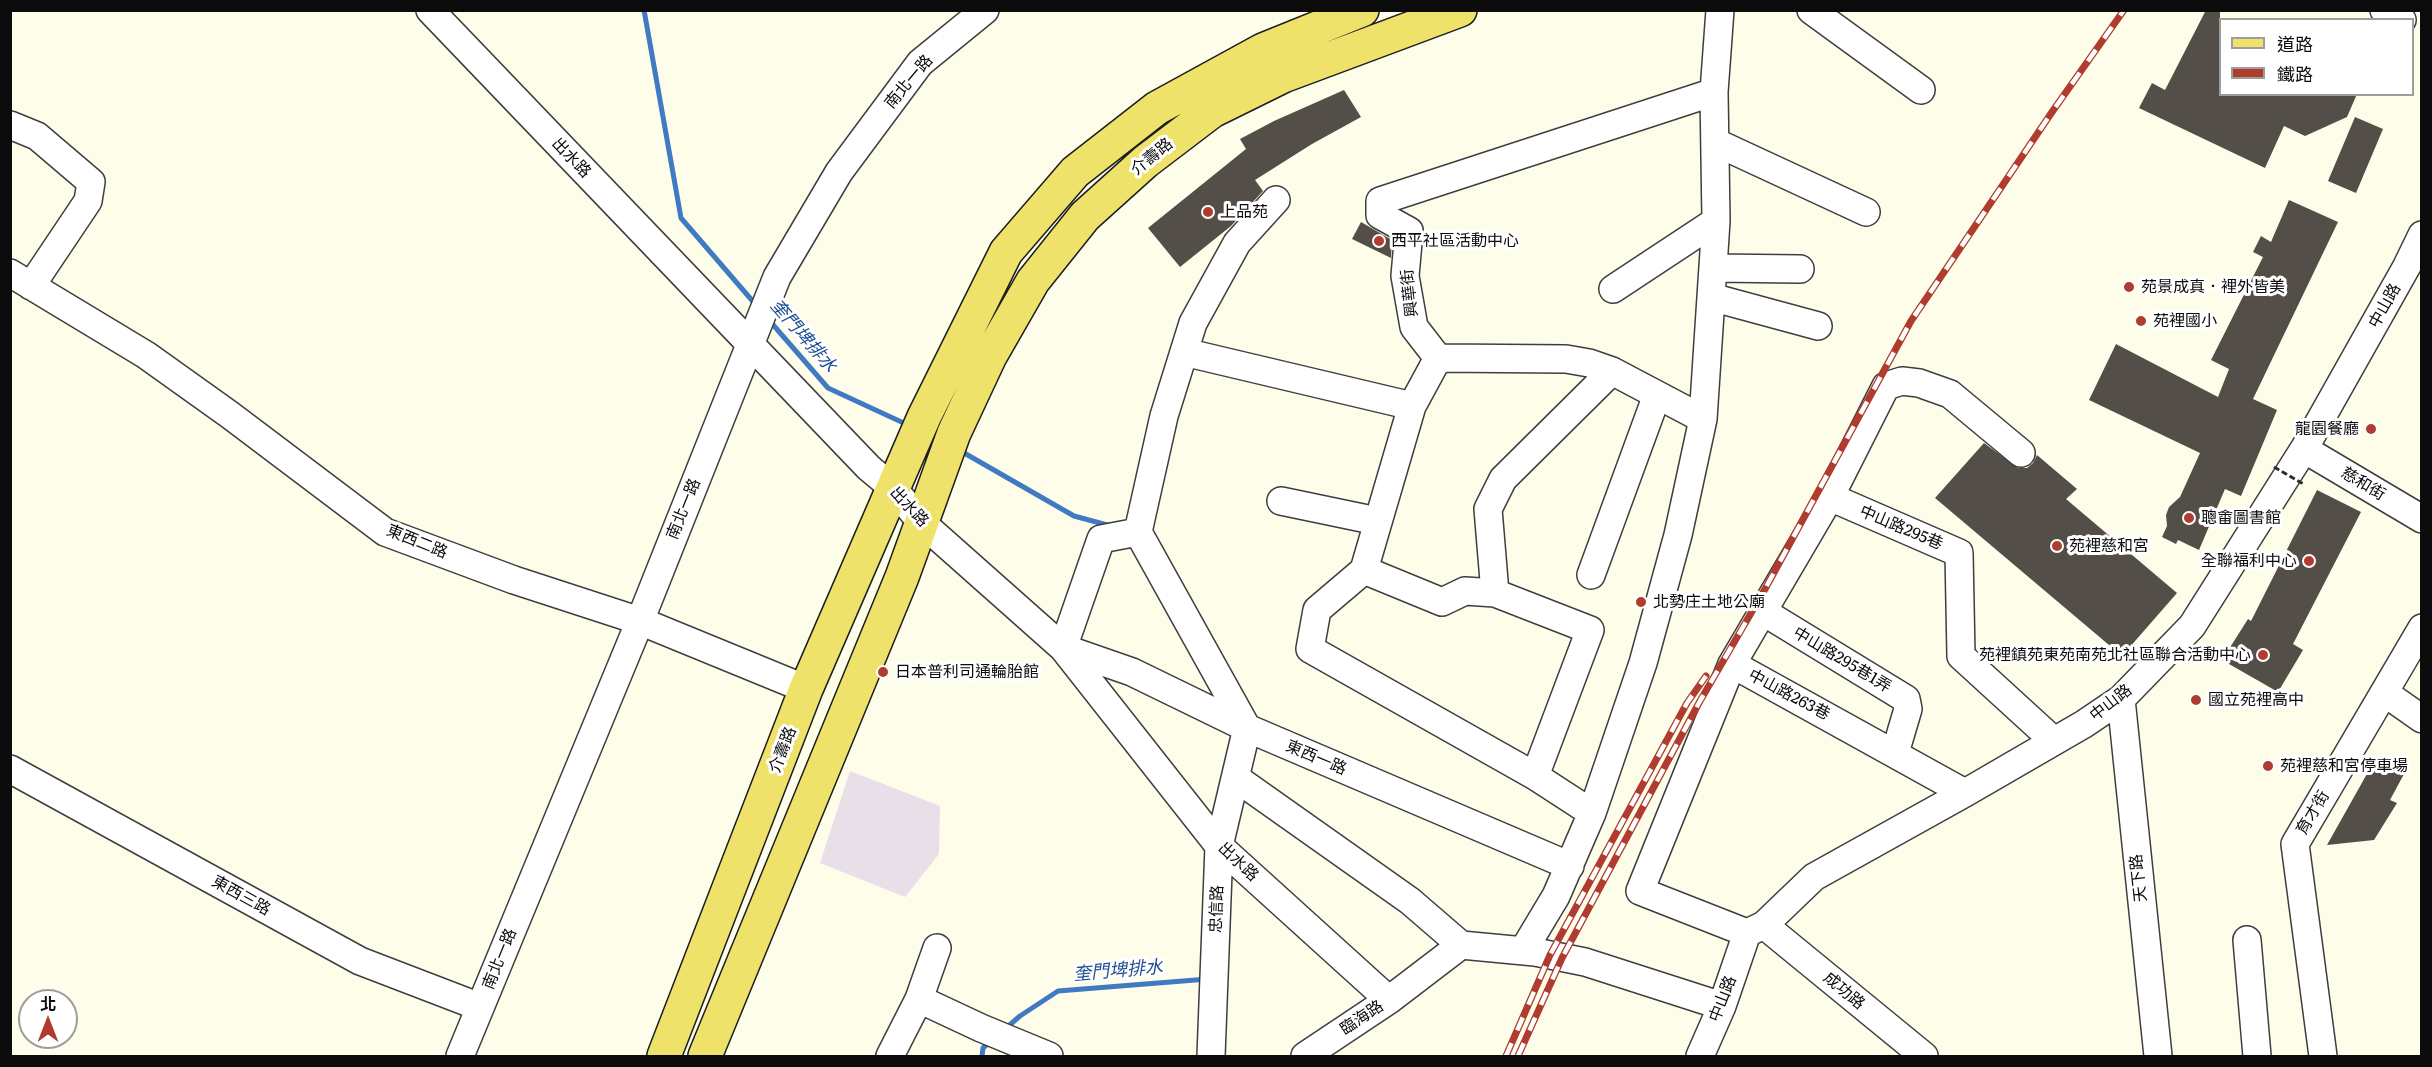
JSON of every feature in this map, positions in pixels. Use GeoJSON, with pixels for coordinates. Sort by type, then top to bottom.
{"type":"FeatureCollection","features":[{"type":"Feature","properties":{"kind":"main road","name":"介壽路"},"geometry":{"type":"LineString","coordinates":[[664,1056],[806,689],[924,417],[1006,252],[1076,172],[1157,108],[1263,50],[1362,10]]}},
{"type":"Feature","properties":{"kind":"main road","name":"介壽路"},"geometry":{"type":"LineString","coordinates":[[921,522],[954,433],[990,356],[1033,281],[1085,216],[1145,162],[1212,111],[1283,76],[1460,10]]}},
{"type":"Feature","properties":{"kind":"main road"},"geometry":{"type":"LineString","coordinates":[[705,1056],[902,577],[921,522]]}},
{"type":"Feature","properties":{"kind":"street","name":"出水路"},"geometry":{"type":"LineString","coordinates":[[430,10],[758,326],[869,468],[893,488],[921,522],[1063,648],[1219,846],[1389,1000]]}},
{"type":"Feature","properties":{"kind":"street","name":"南北一路"},"geometry":{"type":"LineString","coordinates":[[460,1056],[640,621],[777,277],[845,163],[921,63],[985,10]]}},
{"type":"Feature","properties":{"kind":"street"},"geometry":{"type":"LineString","coordinates":[[1522,951],[1570,866],[1592,813],[1643,663],[1678,535],[1703,419],[1716,221],[1714,92],[1720,10]]}},
{"type":"Feature","properties":{"kind":"street"},"geometry":{"type":"LineString","coordinates":[[1811,10],[1921,90]]}},
{"type":"Feature","properties":{"kind":"street"},"geometry":{"type":"LineString","coordinates":[[2384,10],[2398,18]]}},
{"type":"Feature","properties":{"kind":"street","name":"興華街"},"geometry":{"type":"LineString","coordinates":[[1438,358],[1414,327],[1405,276],[1409,231],[1380,215],[1380,201],[1714,92]]}},
{"type":"Feature","properties":{"kind":"street"},"geometry":{"type":"LineString","coordinates":[[10,125],[37,136],[91,183],[88,201],[21,280]]}},
{"type":"Feature","properties":{"kind":"street"},"geometry":{"type":"LineString","coordinates":[[1715,142],[1866,212]]}},
{"type":"Feature","properties":{"kind":"street"},"geometry":{"type":"LineString","coordinates":[[1248,729],[1138,532],[1164,416],[1193,323],[1237,243],[1276,200]]}},
{"type":"Feature","properties":{"kind":"street"},"geometry":{"type":"LineString","coordinates":[[1613,289],[1716,221]]}},
{"type":"Feature","properties":{"kind":"street","name":"中山路"},"geometry":{"type":"LineString","coordinates":[[1700,1056],[1756,929],[1814,877],[1965,793],[2121,699],[2192,626],[2304,449],[2407,266],[2421,235]]}},
{"type":"Feature","properties":{"kind":"street"},"geometry":{"type":"LineString","coordinates":[[1713,268],[1800,269]]}},
{"type":"Feature","properties":{"kind":"street","name":"東西二路"},"geometry":{"type":"LineString","coordinates":[[21,280],[146,355],[230,414],[385,532],[514,580],[640,621],[806,689]]}},
{"type":"Feature","properties":{"kind":"street"},"geometry":{"type":"LineString","coordinates":[[1711,297],[1818,326]]}},
{"type":"Feature","properties":{"kind":"street"},"geometry":{"type":"LineString","coordinates":[[1184,352],[1412,406]]}},
{"type":"Feature","properties":{"kind":"street"},"geometry":{"type":"LineString","coordinates":[[1592,813],[1535,776],[1310,649],[1317,610],[1364,570],[1412,406],[1438,358],[1566,359],[1589,363],[1612,371],[1703,419]]}},
{"type":"Feature","properties":{"kind":"street"},"geometry":{"type":"LineString","coordinates":[[1495,593],[1488,509],[1503,479],[1612,371]]}},
{"type":"Feature","properties":{"kind":"street"},"geometry":{"type":"LineString","coordinates":[[1732,664],[1830,497],[1886,386],[1902,381],[1919,383],[1950,394],[2021,453]]}},
{"type":"Feature","properties":{"kind":"street"},"geometry":{"type":"LineString","coordinates":[[1591,575],[1658,395]]}},
{"type":"Feature","properties":{"kind":"street","name":"慈和街"},"geometry":{"type":"LineString","coordinates":[[2304,449],[2421,519]]}},
{"type":"Feature","properties":{"kind":"street","name":"中山路295巷"},"geometry":{"type":"LineString","coordinates":[[1830,497],[1959,553],[1961,656],[2054,741]]}},
{"type":"Feature","properties":{"kind":"street"},"geometry":{"type":"LineString","coordinates":[[1281,501],[1377,521]]}},
{"type":"Feature","properties":{"kind":"street"},"geometry":{"type":"LineString","coordinates":[[1063,648],[1101,539],[1138,532]]}},
{"type":"Feature","properties":{"kind":"street"},"geometry":{"type":"LineString","coordinates":[[1364,570],[1442,602],[1465,591],[1495,593],[1590,630],[1535,776]]}},
{"type":"Feature","properties":{"kind":"street","name":"中山路295巷1弄"},"geometry":{"type":"LineString","coordinates":[[1762,611],[1906,699],[1908,709],[1895,753]]}},
{"type":"Feature","properties":{"kind":"street","name":"育才街"},"geometry":{"type":"LineString","coordinates":[[2323,1056],[2295,844],[2421,628]]}},
{"type":"Feature","properties":{"kind":"street","name":"東西一路"},"geometry":{"type":"LineString","coordinates":[[1063,648],[1131,672],[1248,729],[1570,866]]}},
{"type":"Feature","properties":{"kind":"street","name":"中山路263巷"},"geometry":{"type":"LineString","coordinates":[[1640,891],[1732,664],[1965,793]]}},
{"type":"Feature","properties":{"kind":"street"},"geometry":{"type":"LineString","coordinates":[[2385,693],[2421,719]]}},
{"type":"Feature","properties":{"kind":"street","name":"天下路"},"geometry":{"type":"LineString","coordinates":[[2121,699],[2158,1056]]}},
{"type":"Feature","properties":{"kind":"street","name":"忠信路"},"geometry":{"type":"LineString","coordinates":[[1211,1056],[1219,846],[1248,729]]}},
{"type":"Feature","properties":{"kind":"street","name":"東西三路"},"geometry":{"type":"LineString","coordinates":[[10,769],[360,962],[480,1007]]}},
{"type":"Feature","properties":{"kind":"street"},"geometry":{"type":"LineString","coordinates":[[1236,778],[1410,901],[1461,945],[1535,951],[1605,967],[1722,1006]]}},
{"type":"Feature","properties":{"kind":"street","name":"成功路"},"geometry":{"type":"LineString","coordinates":[[1640,891],[1756,929],[1924,1056]]}},
{"type":"Feature","properties":{"kind":"street"},"geometry":{"type":"LineString","coordinates":[[2247,939],[2257,1056]]}},
{"type":"Feature","properties":{"kind":"street","name":"臨海路"},"geometry":{"type":"LineString","coordinates":[[1305,1056],[1389,1000],[1461,945]]}},
{"type":"Feature","properties":{"kind":"street"},"geometry":{"type":"LineString","coordinates":[[890,1056],[919,999],[937,948]]}},
{"type":"Feature","properties":{"kind":"street"},"geometry":{"type":"LineString","coordinates":[[919,999],[1049,1056]]}},
{"type":"Feature","properties":{"kind":"path"},"geometry":{"type":"LineString","coordinates":[[2274,467],[2305,485]]}},
{"type":"Feature","properties":{"kind":"shaded area"},"geometry":{"type":"Polygon","coordinates":[[[850,771],[940,806],[939,854],[905,897],[820,863],[850,771]]]}},
{"type":"Feature","properties":{"kind":"building"},"geometry":{"type":"Polygon","coordinates":[[[2206,10],[2220,10],[2219,96],[2356,96],[2347,117],[2305,136],[2284,126],[2265,168],[2139,108],[2152,83],[2165,90],[2206,10]]]}},
{"type":"Feature","properties":{"kind":"building"},"geometry":{"type":"Polygon","coordinates":[[[1344,90],[1361,117],[1312,144],[1255,180],[1263,191],[1231,226],[1180,267],[1148,228],[1246,149],[1240,139],[1344,90]]]}},
{"type":"Feature","properties":{"kind":"building"},"geometry":{"type":"Polygon","coordinates":[[[2355,117],[2383,129],[2356,193],[2328,181],[2355,117]]]}},
{"type":"Feature","properties":{"kind":"building"},"geometry":{"type":"Polygon","coordinates":[[[2289,200],[2338,222],[2253,399],[2277,410],[2241,496],[2225,489],[2199,550],[2178,540],[2176,544],[2162,537],[2167,526],[2166,515],[2169,507],[2180,497],[2200,453],[2089,400],[2116,344],[2218,397],[2229,369],[2211,360],[2263,257],[2253,252],[2261,236],[2271,242],[2289,200]]]}},
{"type":"Feature","properties":{"kind":"building","name":"西平社區活動中心"},"geometry":{"type":"Polygon","coordinates":[[[1361,222],[1392,240],[1391,258],[1352,239],[1361,222]]]}},
{"type":"Feature","properties":{"kind":"building","name":"苑裡慈和宮"},"geometry":{"type":"Polygon","coordinates":[[[1984,443],[2018,468],[2027,468],[2037,455],[2077,489],[2066,499],[2177,593],[2122,656],[1935,498],[1984,443]]]}},
{"type":"Feature","properties":{"kind":"building","name":"全聯福利中心"},"geometry":{"type":"Polygon","coordinates":[[[2317,490],[2361,512],[2293,644],[2303,650],[2278,692],[2222,660],[2248,619],[2251,621],[2317,490]]]}},
{"type":"Feature","properties":{"kind":"building"},"geometry":{"type":"Polygon","coordinates":[[[2377,756],[2390,764],[2392,760],[2404,774],[2390,800],[2397,803],[2374,840],[2327,845],[2377,756]]]}},
{"type":"Feature","properties":{"kind":"waterway","name":"奎門埤排水"},"geometry":{"type":"LineString","coordinates":[[644,10],[681,218],[756,305]]}},
{"type":"Feature","properties":{"kind":"waterway","name":"奎門埤排水"},"geometry":{"type":"LineString","coordinates":[[768,319],[828,388],[908,425]]}},
{"type":"Feature","properties":{"kind":"waterway","name":"奎門埤排水"},"geometry":{"type":"LineString","coordinates":[[959,450],[1074,516],[1111,526]]}},
{"type":"Feature","properties":{"kind":"waterway","name":"奎門埤排水"},"geometry":{"type":"LineString","coordinates":[[1005,1029],[1020,1016],[1058,991],[1208,979]]}},
{"type":"Feature","properties":{"kind":"waterway","name":"奎門埤排水"},"geometry":{"type":"LineString","coordinates":[[982,1056],[983,1048],[991,1041]]}},
{"type":"Feature","properties":{"kind":"railway"},"geometry":{"type":"LineString","coordinates":[[1518,1056],[1562,958],[1700,701],[1765,589],[1911,321],[2124,10]]}},
{"type":"Feature","properties":{"kind":"railway"},"geometry":{"type":"LineString","coordinates":[[1506,1056],[1550,955],[1687,703],[1706,676]]}},
{"type":"Feature","properties":{"kind":"place","name":"上品苑"},"geometry":{"type":"Point","coordinates":[1208,212]}},
{"type":"Feature","properties":{"kind":"place","name":"西平社區活動中心"},"geometry":{"type":"Point","coordinates":[1379,241]}},
{"type":"Feature","properties":{"kind":"place","name":"苑景成真．裡外皆美"},"geometry":{"type":"Point","coordinates":[2129,287]}},
{"type":"Feature","properties":{"kind":"place","name":"苑裡國小"},"geometry":{"type":"Point","coordinates":[2141,321]}},
{"type":"Feature","properties":{"kind":"place","name":"龍園餐廳"},"geometry":{"type":"Point","coordinates":[2371,429]}},
{"type":"Feature","properties":{"kind":"place","name":"聰畬圖書館"},"geometry":{"type":"Point","coordinates":[2189,518]}},
{"type":"Feature","properties":{"kind":"place","name":"苑裡慈和宮"},"geometry":{"type":"Point","coordinates":[2057,546]}},
{"type":"Feature","properties":{"kind":"place","name":"全聯福利中心"},"geometry":{"type":"Point","coordinates":[2309,561]}},
{"type":"Feature","properties":{"kind":"place","name":"北勢庄土地公廟"},"geometry":{"type":"Point","coordinates":[1641,602]}},
{"type":"Feature","properties":{"kind":"place","name":"苑裡鎮苑東苑南苑北社區聯合活動中心"},"geometry":{"type":"Point","coordinates":[2263,655]}},
{"type":"Feature","properties":{"kind":"place","name":"日本普利司通輪胎館"},"geometry":{"type":"Point","coordinates":[883,672]}},
{"type":"Feature","properties":{"kind":"place","name":"國立苑裡高中"},"geometry":{"type":"Point","coordinates":[2196,700]}},
{"type":"Feature","properties":{"kind":"place","name":"苑裡慈和宮停車場"},"geometry":{"type":"Point","coordinates":[2268,766]}}]}
